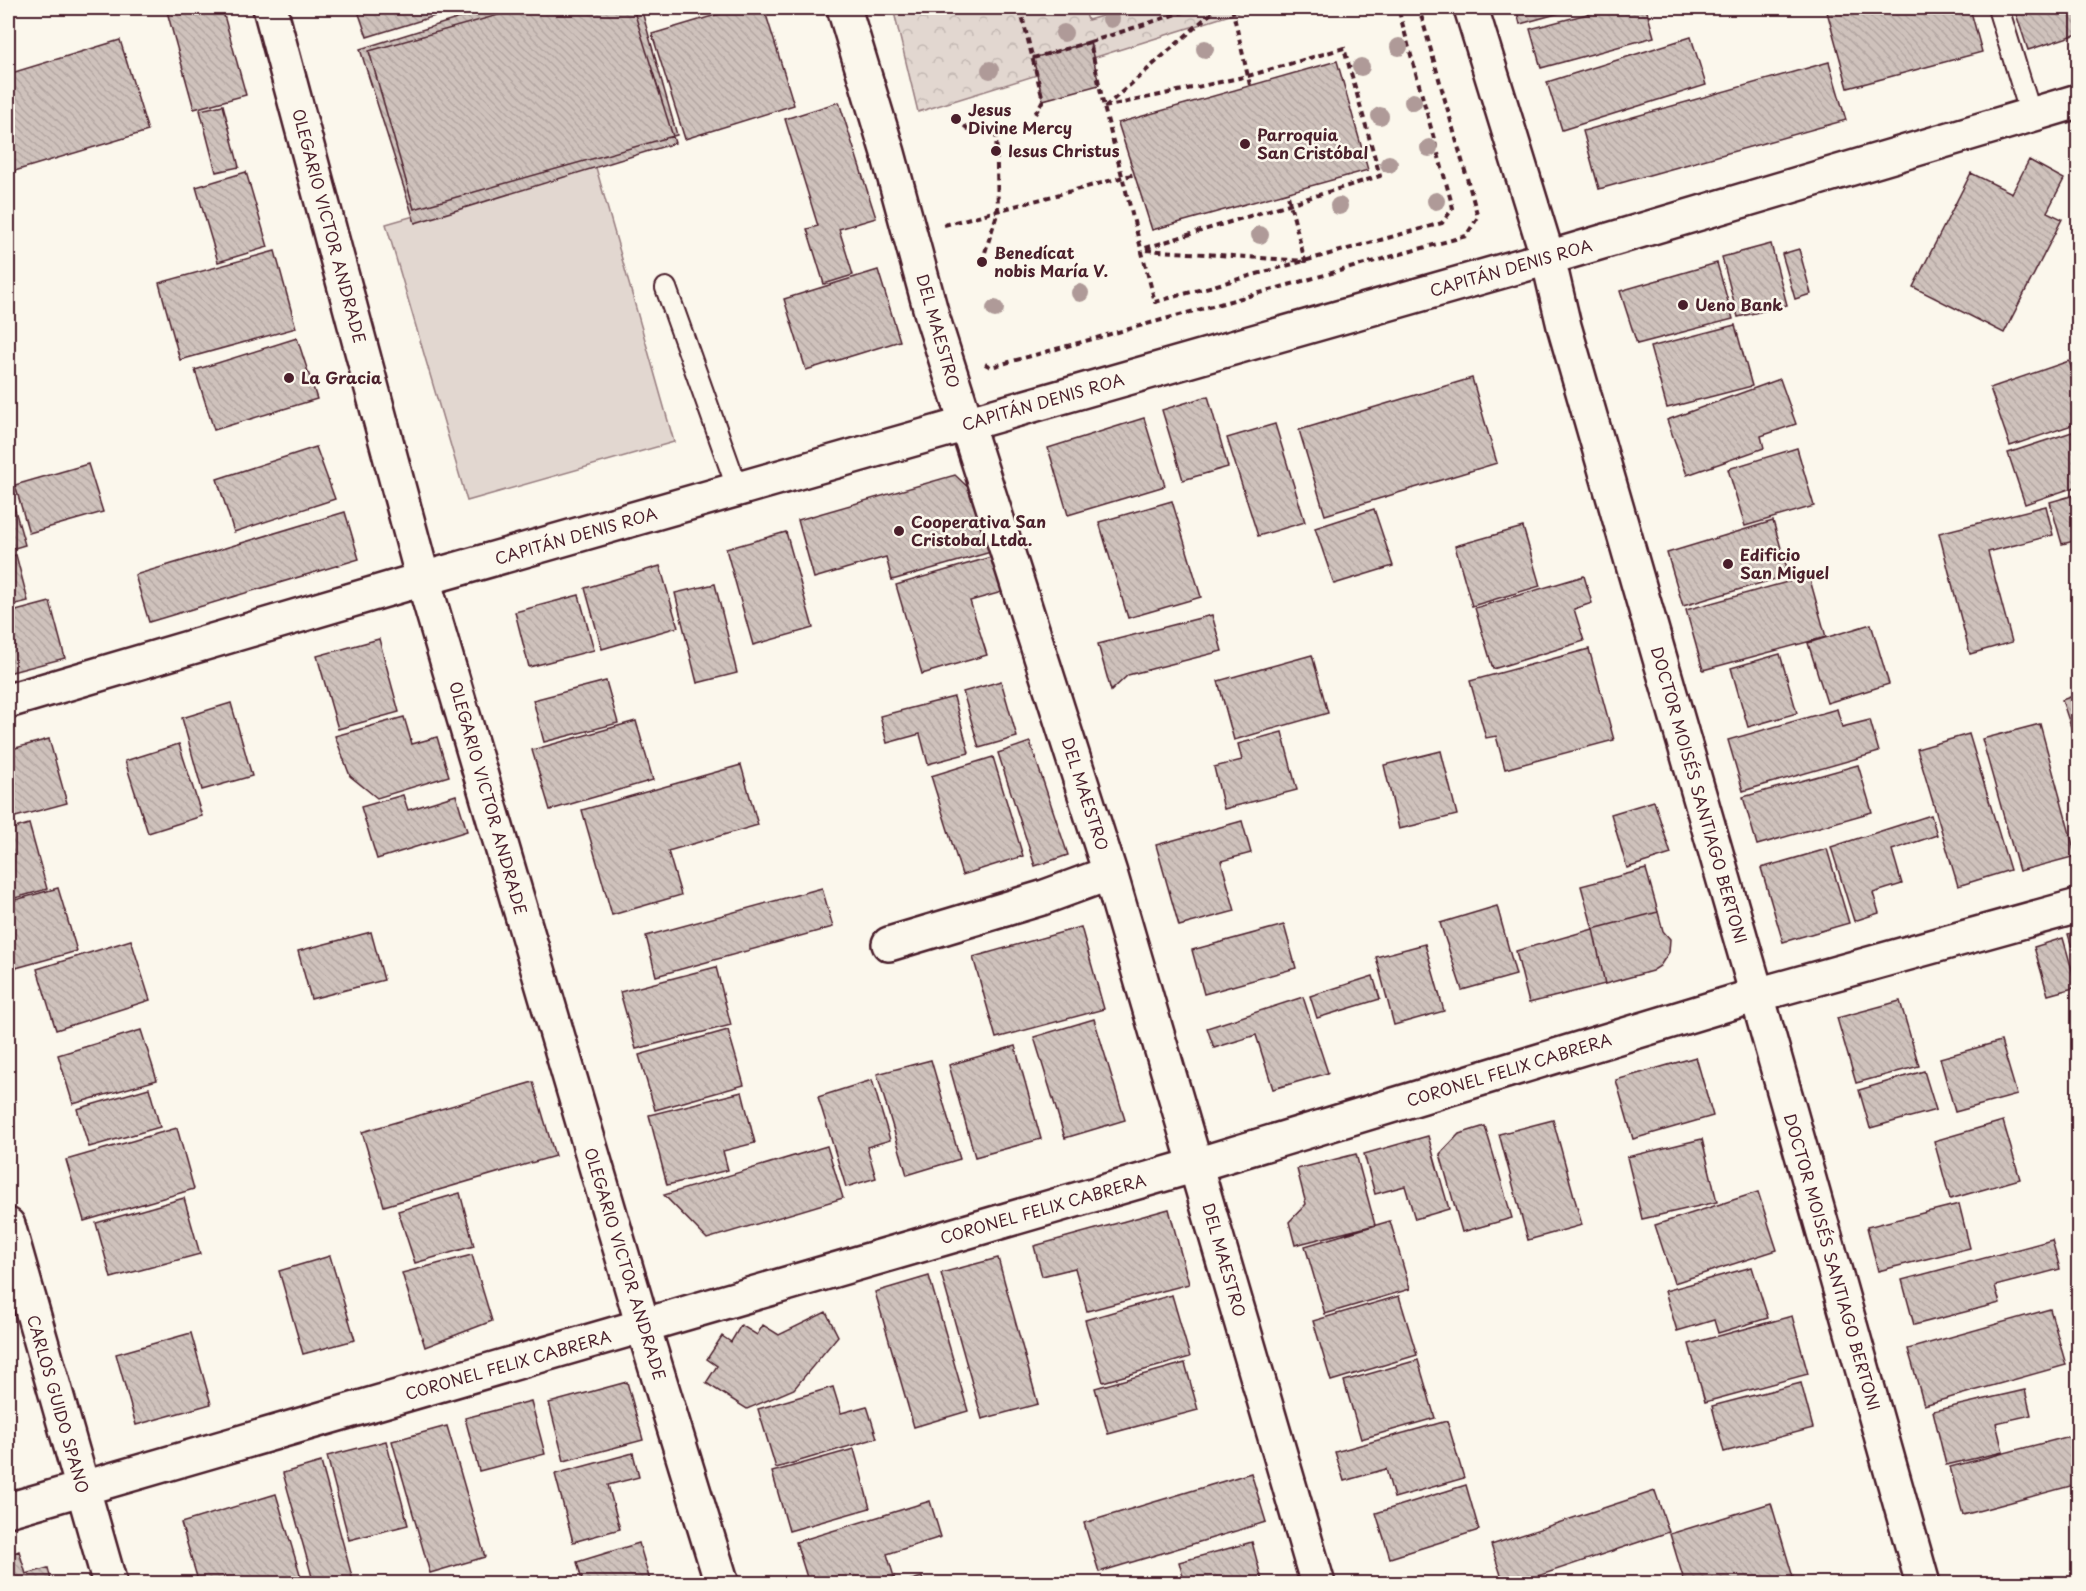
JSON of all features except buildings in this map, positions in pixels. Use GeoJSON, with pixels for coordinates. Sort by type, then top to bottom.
{"type":"FeatureCollection","features":[{"type":"Feature","properties":{"kind":"street","name":"OLEGARIO VICTOR ANDRADE"},"geometry":{"type":"LineString","coordinates":[[270,8],[423,579],[643,1326],[722,1584]]}},
{"type":"Feature","properties":{"kind":"street","name":"DEL MAESTRO"},"geometry":{"type":"LineString","coordinates":[[844,8],[965,424],[1110,873],[1318,1584]]}},
{"type":"Feature","properties":{"kind":"street","name":"DOCTOR MOISÉS SANTIAGO BERTONI"},"geometry":{"type":"LineString","coordinates":[[1471,8],[1548,258],[1570,349],[1757,995],[1923,1584]]}},
{"type":"Feature","properties":{"kind":"street","name":"CAPITÁN DENIS ROA"},"geometry":{"type":"LineString","coordinates":[[8,701],[423,579],[1548,258],[2079,101]]}},
{"type":"Feature","properties":{"kind":"street"},"geometry":{"type":"LineString","coordinates":[[889,944],[1042,898],[1110,873]]}},
{"type":"Feature","properties":{"kind":"street","name":"CORONEL FELIX CABRERA"},"geometry":{"type":"LineString","coordinates":[[8,1510],[1196,1165],[1757,995],[2079,906]]}},
{"type":"Feature","properties":{"kind":"street","name":"CARLOS GUIDO SPANO"},"geometry":{"type":"LineString","coordinates":[[8,1224],[81,1489],[110,1584]]}},
{"type":"Feature","properties":{"kind":"lane"},"geometry":{"type":"LineString","coordinates":[[1998,8],[2031,114]]}},
{"type":"Feature","properties":{"kind":"lane"},"geometry":{"type":"LineString","coordinates":[[666,288],[738,490]]}},
{"type":"Feature","properties":{"kind":"path"},"geometry":{"type":"LineString","coordinates":[[1020,8],[1043,100],[1034,116]]}},
{"type":"Feature","properties":{"kind":"path"},"geometry":{"type":"LineString","coordinates":[[1033,58],[1195,8]]}},
{"type":"Feature","properties":{"kind":"path"},"geometry":{"type":"LineString","coordinates":[[1104,108],[1217,8]]}},
{"type":"Feature","properties":{"kind":"path"},"geometry":{"type":"LineString","coordinates":[[1233,8],[1250,85]]}},
{"type":"Feature","properties":{"kind":"path"},"geometry":{"type":"LineString","coordinates":[[1090,42],[1104,108],[1155,302],[1442,223],[1453,208],[1398,8]]}},
{"type":"Feature","properties":{"kind":"path"},"geometry":{"type":"LineString","coordinates":[[982,362],[991,368],[1466,236],[1478,217],[1419,8]]}},
{"type":"Feature","properties":{"kind":"path"},"geometry":{"type":"LineString","coordinates":[[1104,108],[1248,76],[1344,48],[1380,176],[1142,249]]}},
{"type":"Feature","properties":{"kind":"path"},"geometry":{"type":"LineString","coordinates":[[956,119],[972,132]]}},
{"type":"Feature","properties":{"kind":"path"},"geometry":{"type":"LineString","coordinates":[[982,262],[998,211],[996,125]]}},
{"type":"Feature","properties":{"kind":"path"},"geometry":{"type":"LineString","coordinates":[[935,228],[1135,174]]}},
{"type":"Feature","properties":{"kind":"path"},"geometry":{"type":"LineString","coordinates":[[1287,192],[1305,261]]}},
{"type":"Feature","properties":{"kind":"path"},"geometry":{"type":"LineString","coordinates":[[1142,249],[1305,261]]}},
{"type":"Feature","properties":{"kind":"green space"},"geometry":{"type":"Polygon","coordinates":[[[893,8],[1084,8],[1088,20],[1129,8],[1252,8],[1093,58],[1090,42],[1034,58],[1037,75],[918,112],[893,8]]]}},
{"type":"Feature","properties":{"kind":"green space"},"geometry":{"type":"Polygon","coordinates":[[[595,164],[674,442],[467,501],[386,224],[595,164]]]}},
{"type":"Feature","properties":{"kind":"place","name":"Jesus Divine Mercy"},"geometry":{"type":"Point","coordinates":[956,119]}},
{"type":"Feature","properties":{"kind":"place","name":"Parroquia San Cristóbal"},"geometry":{"type":"Point","coordinates":[1245,144]}},
{"type":"Feature","properties":{"kind":"place","name":"Iesus Christus"},"geometry":{"type":"Point","coordinates":[996,151]}},
{"type":"Feature","properties":{"kind":"place","name":"Benedícat nobis María V."},"geometry":{"type":"Point","coordinates":[982,262]}},
{"type":"Feature","properties":{"kind":"place","name":"Ueno Bank"},"geometry":{"type":"Point","coordinates":[1683,305]}},
{"type":"Feature","properties":{"kind":"place","name":"La Gracia"},"geometry":{"type":"Point","coordinates":[289,378]}},
{"type":"Feature","properties":{"kind":"place","name":"Cooperativa San Cristobal Ltda."},"geometry":{"type":"Point","coordinates":[899,531]}},
{"type":"Feature","properties":{"kind":"place","name":"Edificio San Miguel"},"geometry":{"type":"Point","coordinates":[1728,564]}}]}
